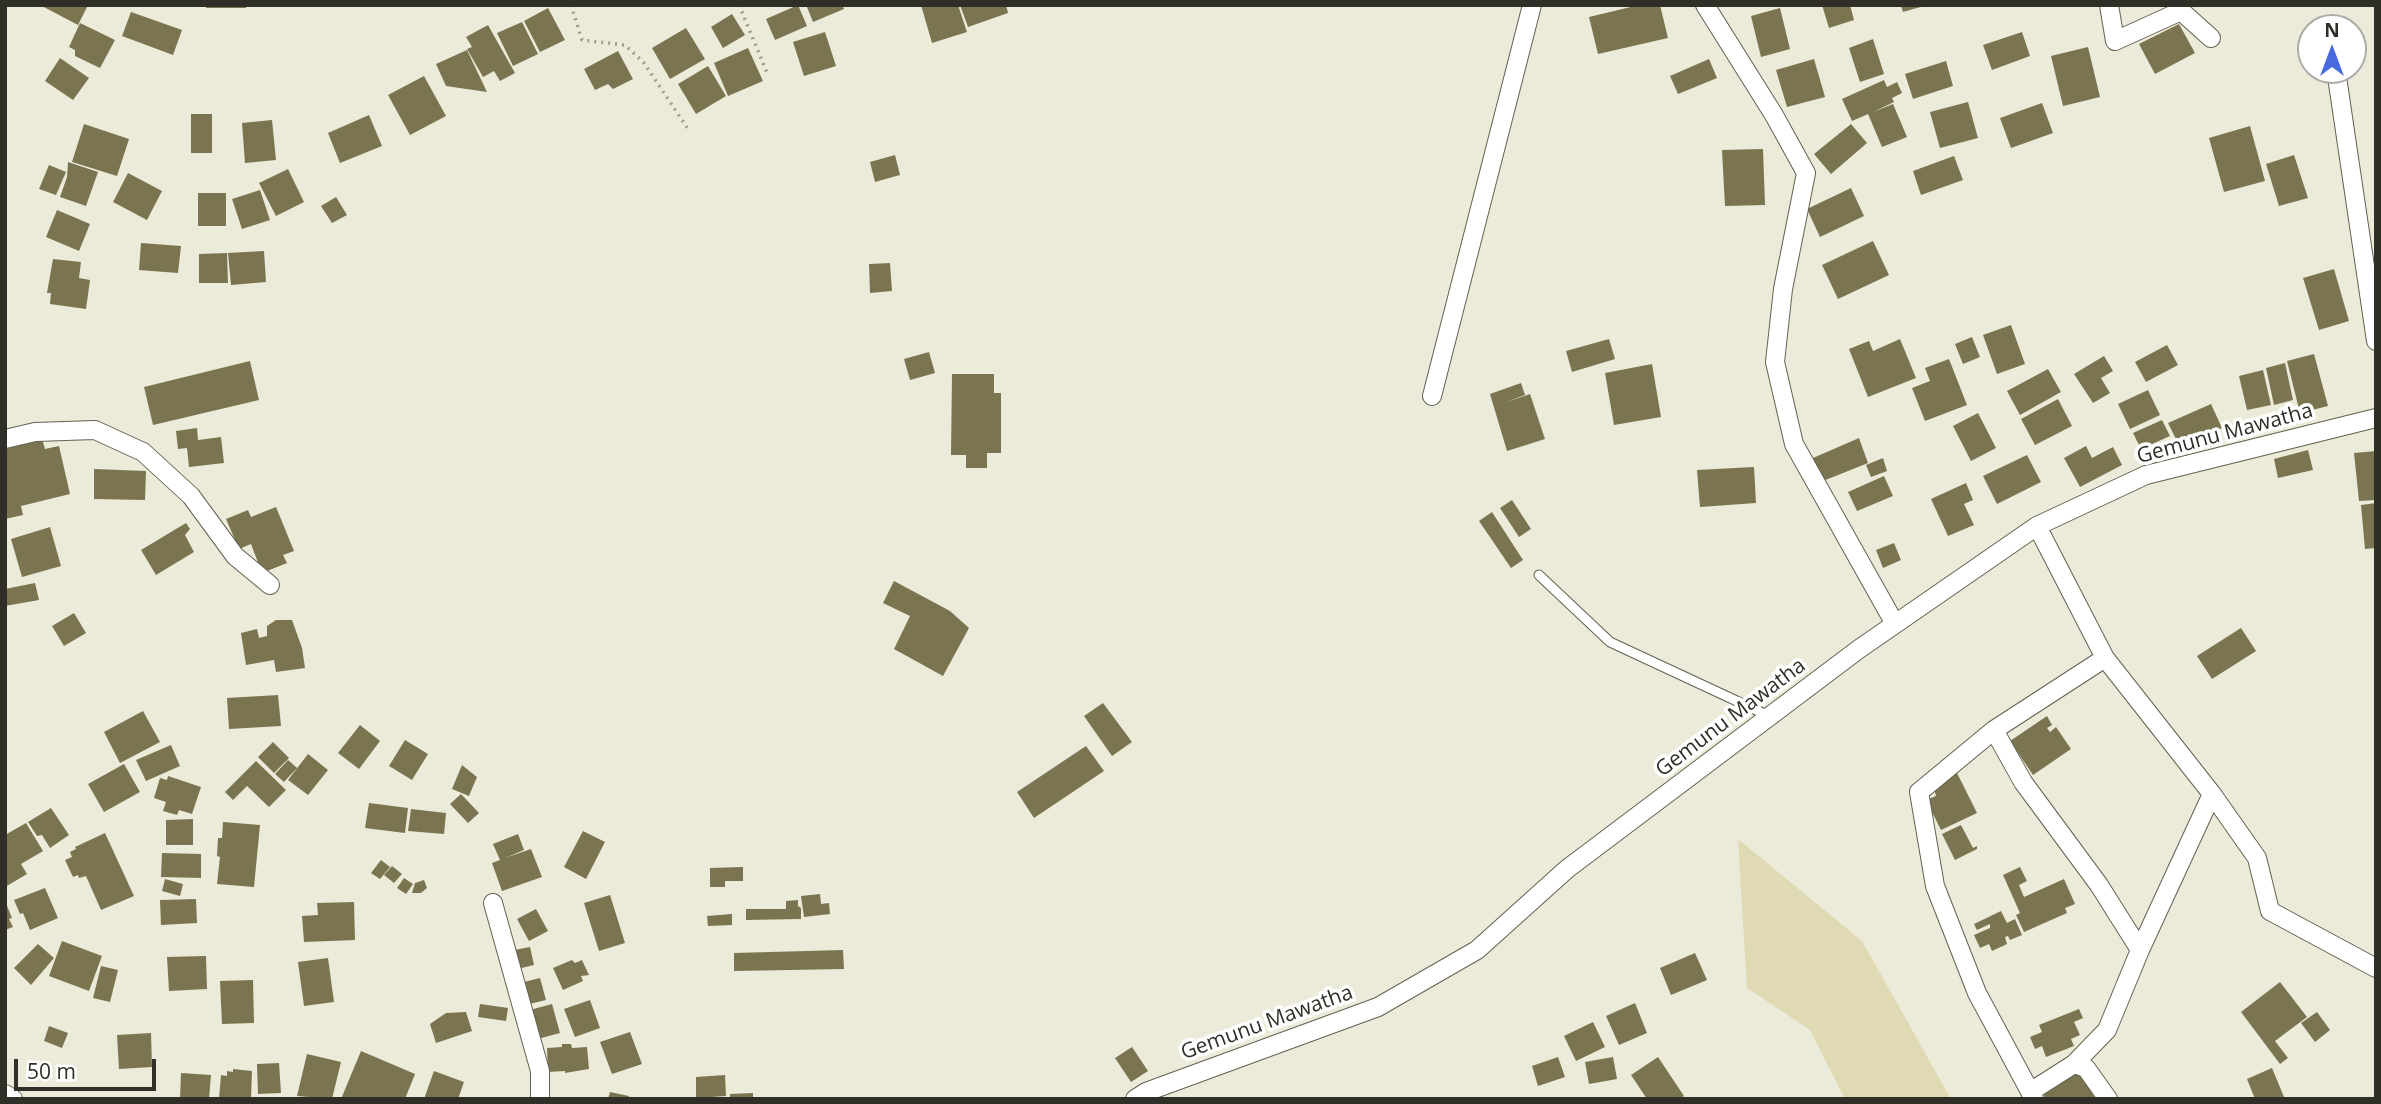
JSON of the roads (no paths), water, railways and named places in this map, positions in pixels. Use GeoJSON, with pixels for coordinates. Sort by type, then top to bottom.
{"type":"FeatureCollection","features":[{"type":"Feature","properties":{"kind":"street"},"geometry":{"type":"LineString","coordinates":[[1432,396],[1532,5]]}},
{"type":"Feature","properties":{"kind":"street"},"geometry":{"type":"LineString","coordinates":[[1705,5],[1774,115],[1806,173],[1783,289],[1775,362],[1794,444],[1895,624]]}},
{"type":"Feature","properties":{"kind":"street"},"geometry":{"type":"LineString","coordinates":[[2109,5],[2115,41],[2181,11],[2211,38]]}},
{"type":"Feature","properties":{"kind":"street"},"geometry":{"type":"LineString","coordinates":[[2338,84],[2376,341]]}},
{"type":"Feature","properties":{"kind":"street","name":"Gemunu Mawatha"},"geometry":{"type":"LineString","coordinates":[[1135,1099],[1146,1092],[1378,1006],[1478,950],[1567,869],[1895,624],[2037,526],[2146,475],[2376,418]]}},
{"type":"Feature","properties":{"kind":"street"},"geometry":{"type":"LineString","coordinates":[[5,439],[35,432],[95,430],[143,452],[191,496],[235,556],[270,585]]}},
{"type":"Feature","properties":{"kind":"street"},"geometry":{"type":"LineString","coordinates":[[2037,526],[2105,658],[2212,794],[2257,858],[2270,911],[2376,968]]}},
{"type":"Feature","properties":{"kind":"street"},"geometry":{"type":"LineString","coordinates":[[2105,658],[1994,730],[1919,793],[1935,886],[1976,993],[2032,1096],[2074,1064],[2107,1030],[2140,950],[2212,794]]}},
{"type":"Feature","properties":{"kind":"street"},"geometry":{"type":"LineString","coordinates":[[1994,730],[2023,782],[2099,886],[2140,950]]}},
{"type":"Feature","properties":{"kind":"street"},"geometry":{"type":"LineString","coordinates":[[494,903],[540,1071],[540,1099]]}},
{"type":"Feature","properties":{"kind":"street"},"geometry":{"type":"LineString","coordinates":[[2074,1064],[2086,1068],[2108,1099]]}},
{"type":"Feature","properties":{"kind":"street"},"geometry":{"type":"LineString","coordinates":[[5,1094],[13,1099]]}},
{"type":"Feature","properties":{"kind":"lane"},"geometry":{"type":"LineString","coordinates":[[1539,575],[1610,642],[1771,716]]}}]}
